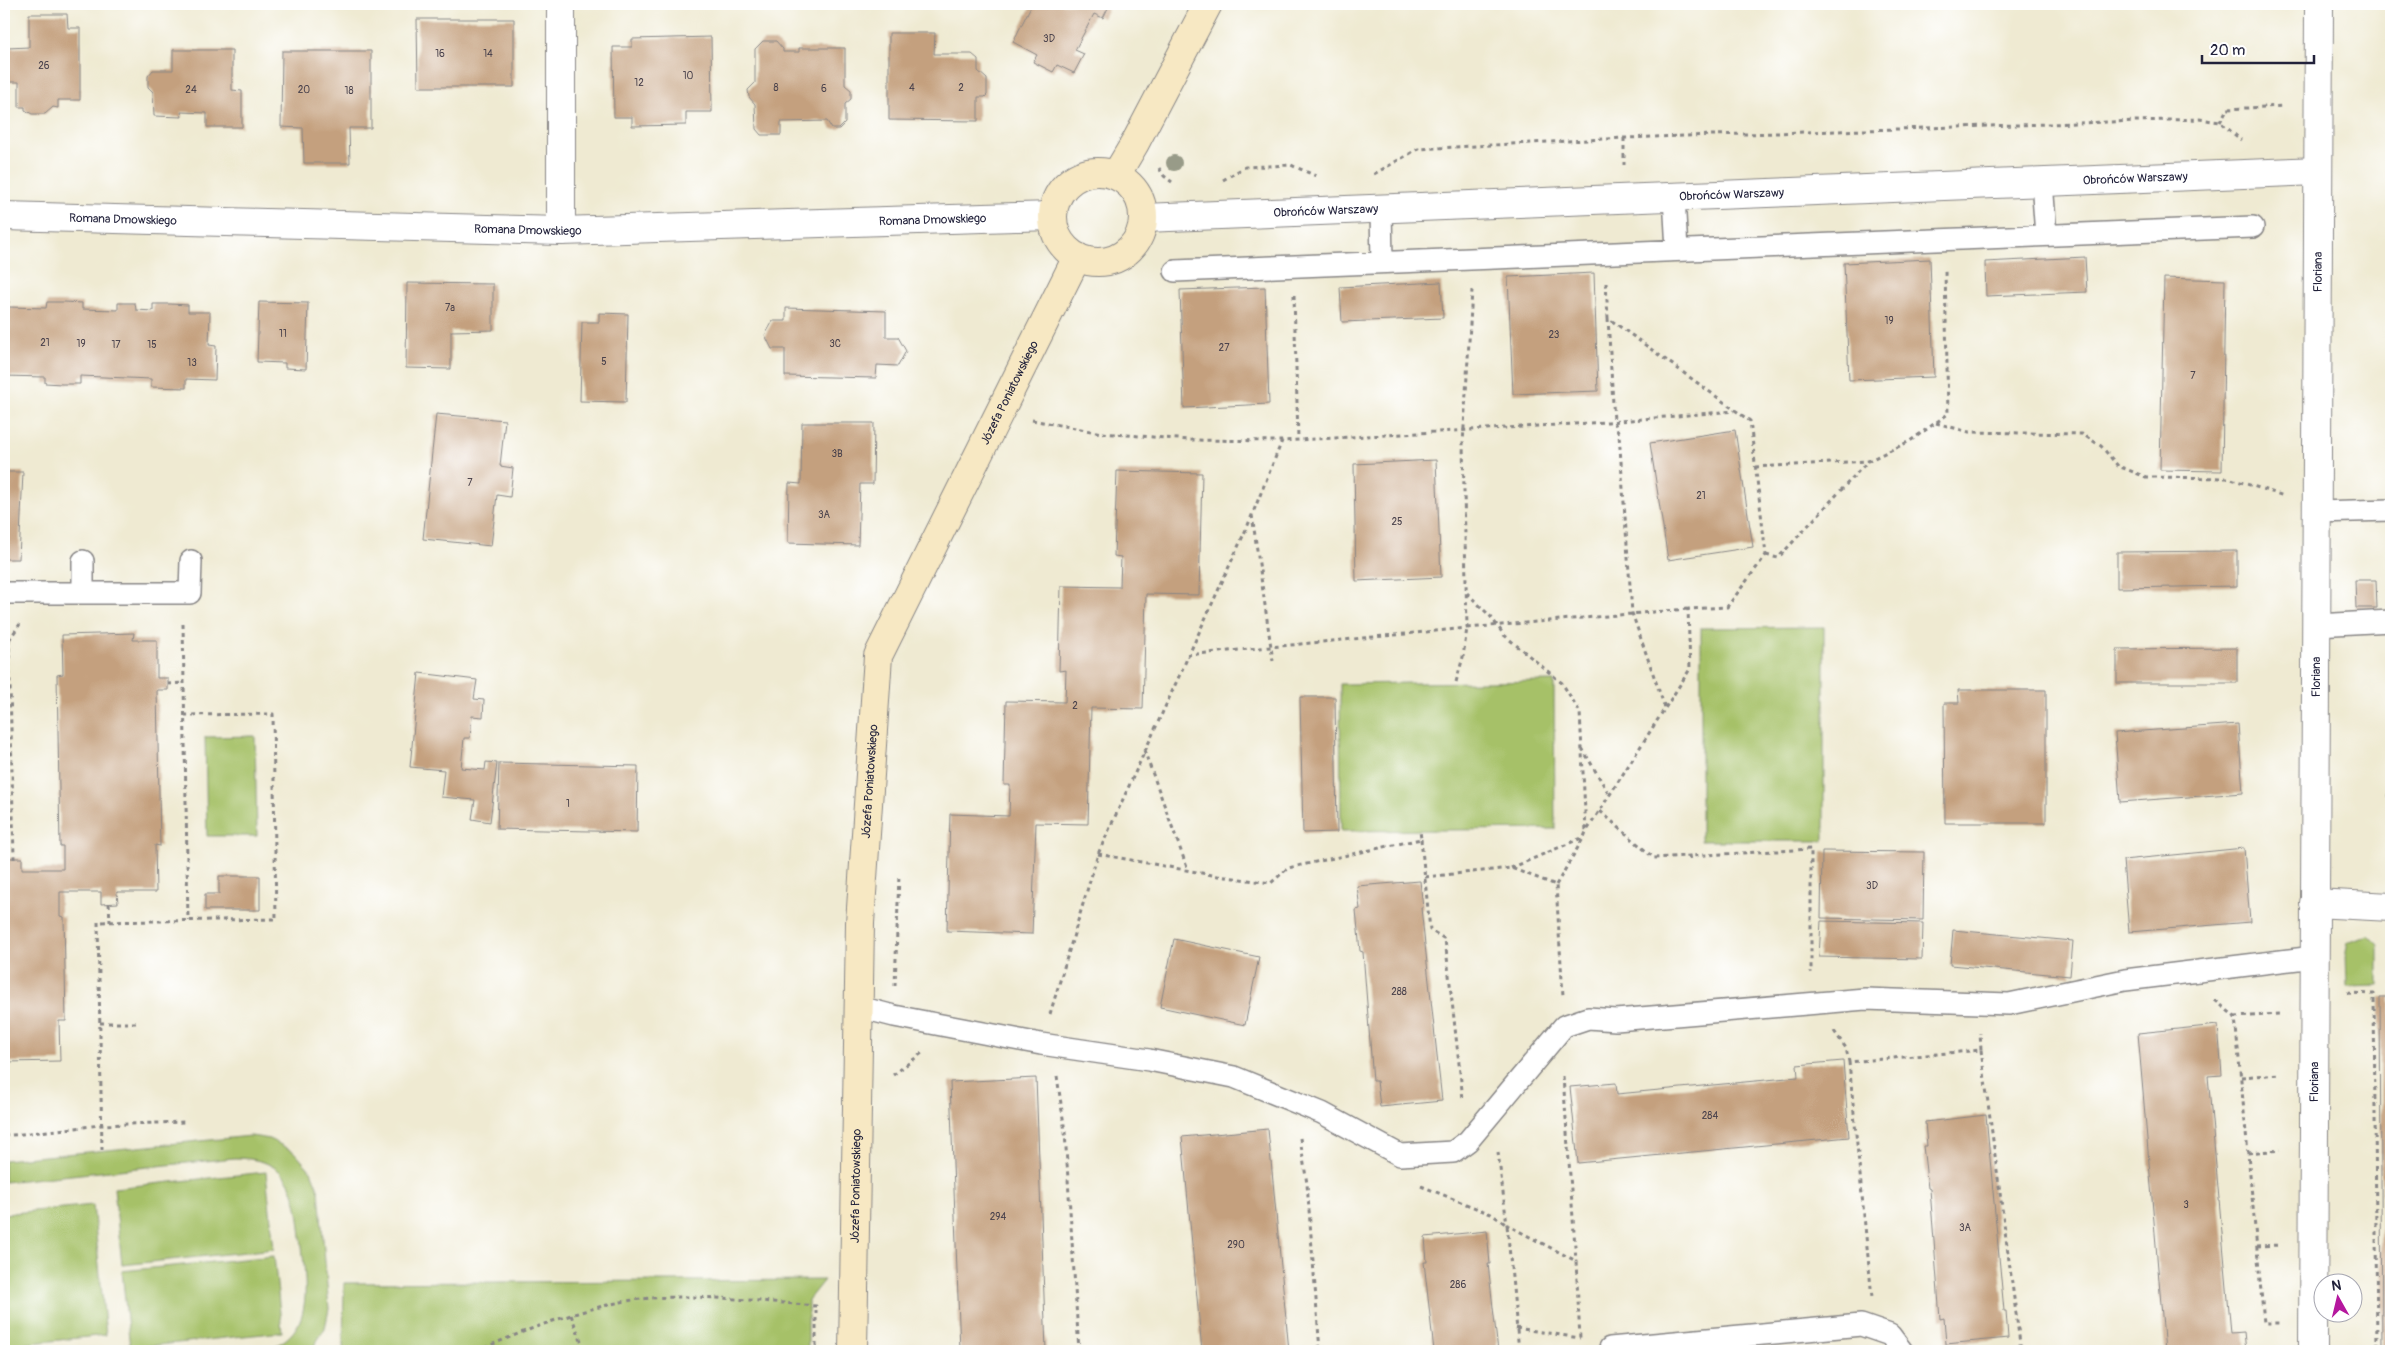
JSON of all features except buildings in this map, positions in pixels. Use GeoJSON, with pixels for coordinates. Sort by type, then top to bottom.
{"type":"FeatureCollection","features":[{"type":"Feature","properties":{"kind":"street"},"geometry":{"type":"LineString","coordinates":[[561,4],[561,231]]}},
{"type":"Feature","properties":{"kind":"street"},"geometry":{"type":"LineString","coordinates":[[1116,175],[1140,134],[1208,4]]}},
{"type":"Feature","properties":{"kind":"street","name":"Floriana"},"geometry":{"type":"LineString","coordinates":[[2313,1351],[2319,4]]}},
{"type":"Feature","properties":{"kind":"street"},"geometry":{"type":"LineString","coordinates":[[1101,171],[1116,175],[1128,183],[1137,194],[1143,208],[1144,218],[1139,237],[1131,248],[1119,257],[1105,262],[1090,262],[1076,257],[1059,240],[1054,230],[1052,216],[1054,202],[1061,190],[1072,179],[1086,173],[1101,171]]}},
{"type":"Feature","properties":{"kind":"street","name":"Obrońców Warszawy"},"geometry":{"type":"LineString","coordinates":[[1144,218],[2318,171]]}},
{"type":"Feature","properties":{"kind":"street","name":"Romana Dmowskiego"},"geometry":{"type":"LineString","coordinates":[[4,216],[561,231],[1052,216]]}},
{"type":"Feature","properties":{"kind":"street","name":"Józefa Poniatowskiego"},"geometry":{"type":"LineString","coordinates":[[853,1351],[860,923],[878,656],[1076,257]]}},
{"type":"Feature","properties":{"kind":"street"},"geometry":{"type":"LineString","coordinates":[[2314,902],[2391,907]]}},
{"type":"Feature","properties":{"kind":"lane"},"geometry":{"type":"LineString","coordinates":[[2042,182],[2046,235]]}},
{"type":"Feature","properties":{"kind":"lane"},"geometry":{"type":"LineString","coordinates":[[1674,197],[1678,250]]}},
{"type":"Feature","properties":{"kind":"lane"},"geometry":{"type":"LineString","coordinates":[[1381,209],[1382,262]]}},
{"type":"Feature","properties":{"kind":"lane"},"geometry":{"type":"LineString","coordinates":[[1175,271],[2253,227]]}},
{"type":"Feature","properties":{"kind":"lane"},"geometry":{"type":"LineString","coordinates":[[2316,512],[2391,510]]}},
{"type":"Feature","properties":{"kind":"lane"},"geometry":{"type":"LineString","coordinates":[[83,561],[83,593]]}},
{"type":"Feature","properties":{"kind":"lane"},"geometry":{"type":"LineString","coordinates":[[4,593],[190,593],[191,561]]}},
{"type":"Feature","properties":{"kind":"lane"},"geometry":{"type":"LineString","coordinates":[[2316,625],[2391,621]]}},
{"type":"Feature","properties":{"kind":"lane"},"geometry":{"type":"LineString","coordinates":[[859,1007],[894,1016],[1041,1044],[1149,1060],[1234,1077],[1322,1113],[1400,1155],[1453,1152],[1468,1141],[1564,1026],[1588,1018],[1616,1020],[1865,999],[2010,1004],[2125,980],[2314,957]]}},
{"type":"Feature","properties":{"kind":"lane"},"geometry":{"type":"LineString","coordinates":[[1610,1348],[1861,1325],[1890,1335],[1902,1351]]}},
{"type":"Feature","properties":{"kind":"path"},"geometry":{"type":"LineString","coordinates":[[2220,122],[2228,109],[2289,106]]}},
{"type":"Feature","properties":{"kind":"path"},"geometry":{"type":"LineString","coordinates":[[1372,176],[1418,149],[1624,138],[2199,119],[2220,122],[2246,144]]}},
{"type":"Feature","properties":{"kind":"path"},"geometry":{"type":"LineString","coordinates":[[1158,163],[1164,176],[1178,184]]}},
{"type":"Feature","properties":{"kind":"path"},"geometry":{"type":"LineString","coordinates":[[1222,181],[1245,167],[1292,165],[1324,179]]}},
{"type":"Feature","properties":{"kind":"path"},"geometry":{"type":"LineString","coordinates":[[1766,555],[1778,558],[1868,461],[1910,441],[1948,414],[1944,239]]}},
{"type":"Feature","properties":{"kind":"path"},"geometry":{"type":"LineString","coordinates":[[1604,253],[1614,421],[1619,434],[1632,613],[1665,708]]}},
{"type":"Feature","properties":{"kind":"path"},"geometry":{"type":"LineString","coordinates":[[1293,267],[1298,440]]}},
{"type":"Feature","properties":{"kind":"path"},"geometry":{"type":"LineString","coordinates":[[1456,682],[1463,657],[1467,628],[1463,444],[1466,430],[1472,286]]}},
{"type":"Feature","properties":{"kind":"path"},"geometry":{"type":"LineString","coordinates":[[1187,655],[1632,613],[1727,607],[1766,555],[1750,421],[1608,318]]}},
{"type":"Feature","properties":{"kind":"path"},"geometry":{"type":"LineString","coordinates":[[1030,420],[1102,433],[1190,440],[1298,440],[1614,421],[1734,411]]}},
{"type":"Feature","properties":{"kind":"path"},"geometry":{"type":"LineString","coordinates":[[1936,422],[1969,432],[2082,434],[2101,446],[2118,466],[2146,478],[2228,478],[2292,499]]}},
{"type":"Feature","properties":{"kind":"path"},"geometry":{"type":"LineString","coordinates":[[1079,1351],[1065,1132],[1055,1060],[1037,1057],[1098,854],[1252,515],[1282,440]]}},
{"type":"Feature","properties":{"kind":"path"},"geometry":{"type":"LineString","coordinates":[[1754,467],[1868,461]]}},
{"type":"Feature","properties":{"kind":"path"},"geometry":{"type":"LineString","coordinates":[[1252,515],[1273,661]]}},
{"type":"Feature","properties":{"kind":"path"},"geometry":{"type":"LineString","coordinates":[[1467,592],[1498,625],[1504,635],[1562,682],[1580,712],[1586,832]]}},
{"type":"Feature","properties":{"kind":"path"},"geometry":{"type":"LineString","coordinates":[[183,593],[188,920]]}},
{"type":"Feature","properties":{"kind":"path"},"geometry":{"type":"LineString","coordinates":[[1581,1345],[1561,1046],[1564,1026],[1556,885],[1586,832],[1690,669],[1688,609]]}},
{"type":"Feature","properties":{"kind":"path"},"geometry":{"type":"LineString","coordinates":[[4,633],[9,640],[14,858]]}},
{"type":"Feature","properties":{"kind":"path"},"geometry":{"type":"LineString","coordinates":[[168,684],[184,683]]}},
{"type":"Feature","properties":{"kind":"path"},"geometry":{"type":"LineString","coordinates":[[102,1150],[98,922],[276,919],[273,714],[185,715]]}},
{"type":"Feature","properties":{"kind":"path"},"geometry":{"type":"LineString","coordinates":[[1582,747],[1610,796]]}},
{"type":"Feature","properties":{"kind":"path"},"geometry":{"type":"LineString","coordinates":[[1144,750],[1188,871]]}},
{"type":"Feature","properties":{"kind":"path"},"geometry":{"type":"LineString","coordinates":[[1600,811],[1654,858],[1689,855],[1767,854],[1811,849],[1811,1004]]}},
{"type":"Feature","properties":{"kind":"path"},"geometry":{"type":"LineString","coordinates":[[1420,831],[1430,930],[1445,939],[1468,1141]]}},
{"type":"Feature","properties":{"kind":"path"},"geometry":{"type":"LineString","coordinates":[[1425,877],[1511,868],[1584,837]]}},
{"type":"Feature","properties":{"kind":"path"},"geometry":{"type":"LineString","coordinates":[[1098,854],[1188,871],[1271,883],[1288,868],[1421,839]]}},
{"type":"Feature","properties":{"kind":"path"},"geometry":{"type":"LineString","coordinates":[[1689,855],[1690,861]]}},
{"type":"Feature","properties":{"kind":"path"},"geometry":{"type":"LineString","coordinates":[[1511,868],[1556,885]]}},
{"type":"Feature","properties":{"kind":"path"},"geometry":{"type":"LineString","coordinates":[[892,1083],[900,871]]}},
{"type":"Feature","properties":{"kind":"path"},"geometry":{"type":"LineString","coordinates":[[110,903],[110,922]]}},
{"type":"Feature","properties":{"kind":"path"},"geometry":{"type":"LineString","coordinates":[[2342,993],[2374,994],[2377,1351]]}},
{"type":"Feature","properties":{"kind":"path"},"geometry":{"type":"LineString","coordinates":[[2219,994],[2212,998],[2235,1017],[2280,1014]]}},
{"type":"Feature","properties":{"kind":"path"},"geometry":{"type":"LineString","coordinates":[[2235,1017],[2264,1323],[2284,1323]]}},
{"type":"Feature","properties":{"kind":"path"},"geometry":{"type":"LineString","coordinates":[[100,1023],[140,1023]]}},
{"type":"Feature","properties":{"kind":"path"},"geometry":{"type":"LineString","coordinates":[[893,1075],[928,1048]]}},
{"type":"Feature","properties":{"kind":"path"},"geometry":{"type":"LineString","coordinates":[[1981,1050],[2021,1351]]}},
{"type":"Feature","properties":{"kind":"path"},"geometry":{"type":"LineString","coordinates":[[1849,1062],[1875,1330]]}},
{"type":"Feature","properties":{"kind":"path"},"geometry":{"type":"LineString","coordinates":[[2241,1077],[2281,1074]]}},
{"type":"Feature","properties":{"kind":"path"},"geometry":{"type":"LineString","coordinates":[[1293,1102],[1307,1184],[1320,1351]]}},
{"type":"Feature","properties":{"kind":"path"},"geometry":{"type":"LineString","coordinates":[[1484,1121],[1496,1134],[1507,1225],[1518,1351]]}},
{"type":"Feature","properties":{"kind":"path"},"geometry":{"type":"LineString","coordinates":[[4,1136],[101,1125],[184,1122]]}},
{"type":"Feature","properties":{"kind":"path"},"geometry":{"type":"LineString","coordinates":[[2248,1153],[2282,1149]]}},
{"type":"Feature","properties":{"kind":"path"},"geometry":{"type":"LineString","coordinates":[[1414,1183],[1491,1214],[1507,1225],[1576,1261]]}},
{"type":"Feature","properties":{"kind":"path"},"geometry":{"type":"LineString","coordinates":[[2257,1246],[2283,1244]]}},
{"type":"Feature","properties":{"kind":"path"},"geometry":{"type":"LineString","coordinates":[[477,1351],[571,1315],[623,1302],[673,1298],[816,1306],[816,1351]]}},
{"type":"Feature","properties":{"kind":"path"},"geometry":{"type":"LineString","coordinates":[[571,1315],[585,1351]]}},
{"type":"Feature","properties":{"kind":"path"},"geometry":{"type":"LineString","coordinates":[[1516,1328],[1580,1338]]}},
{"type":"Feature","properties":{"kind":"green space"},"geometry":{"type":"Polygon","coordinates":[[[1824,627],[1824,841],[1701,841],[1701,628],[1824,627]]]}},
{"type":"Feature","properties":{"kind":"green space"},"geometry":{"type":"Polygon","coordinates":[[[1554,681],[1555,829],[1341,831],[1340,684],[1554,681]]]}},
{"type":"Feature","properties":{"kind":"green space"},"geometry":{"type":"Polygon","coordinates":[[[255,736],[257,836],[207,836],[205,737],[255,736]]]}},
{"type":"Feature","properties":{"kind":"green space"},"geometry":{"type":"Polygon","coordinates":[[[2368,935],[2378,945],[2378,986],[2347,987],[2346,952],[2348,943],[2368,935]]]}},
{"type":"Feature","properties":{"kind":"green space"},"geometry":{"type":"Polygon","coordinates":[[[251,1136],[270,1139],[294,1152],[311,1171],[319,1191],[329,1309],[325,1328],[311,1351],[257,1351],[276,1345],[289,1337],[298,1325],[303,1312],[305,1297],[304,1264],[295,1197],[281,1173],[270,1165],[255,1160],[234,1158],[4,1182],[4,1160],[251,1136]]]}},
{"type":"Feature","properties":{"kind":"green space"},"geometry":{"type":"Polygon","coordinates":[[[266,1172],[274,1249],[122,1265],[114,1188],[266,1172]]]}},
{"type":"Feature","properties":{"kind":"green space"},"geometry":{"type":"Polygon","coordinates":[[[93,1205],[106,1335],[4,1346],[4,1214],[93,1205]]]}},
{"type":"Feature","properties":{"kind":"green space"},"geometry":{"type":"Polygon","coordinates":[[[274,1256],[282,1332],[130,1348],[122,1271],[274,1256]]]}},
{"type":"Feature","properties":{"kind":"green space"},"geometry":{"type":"Polygon","coordinates":[[[824,1280],[808,1300],[808,1351],[343,1351],[344,1283],[824,1280]]]}}]}
